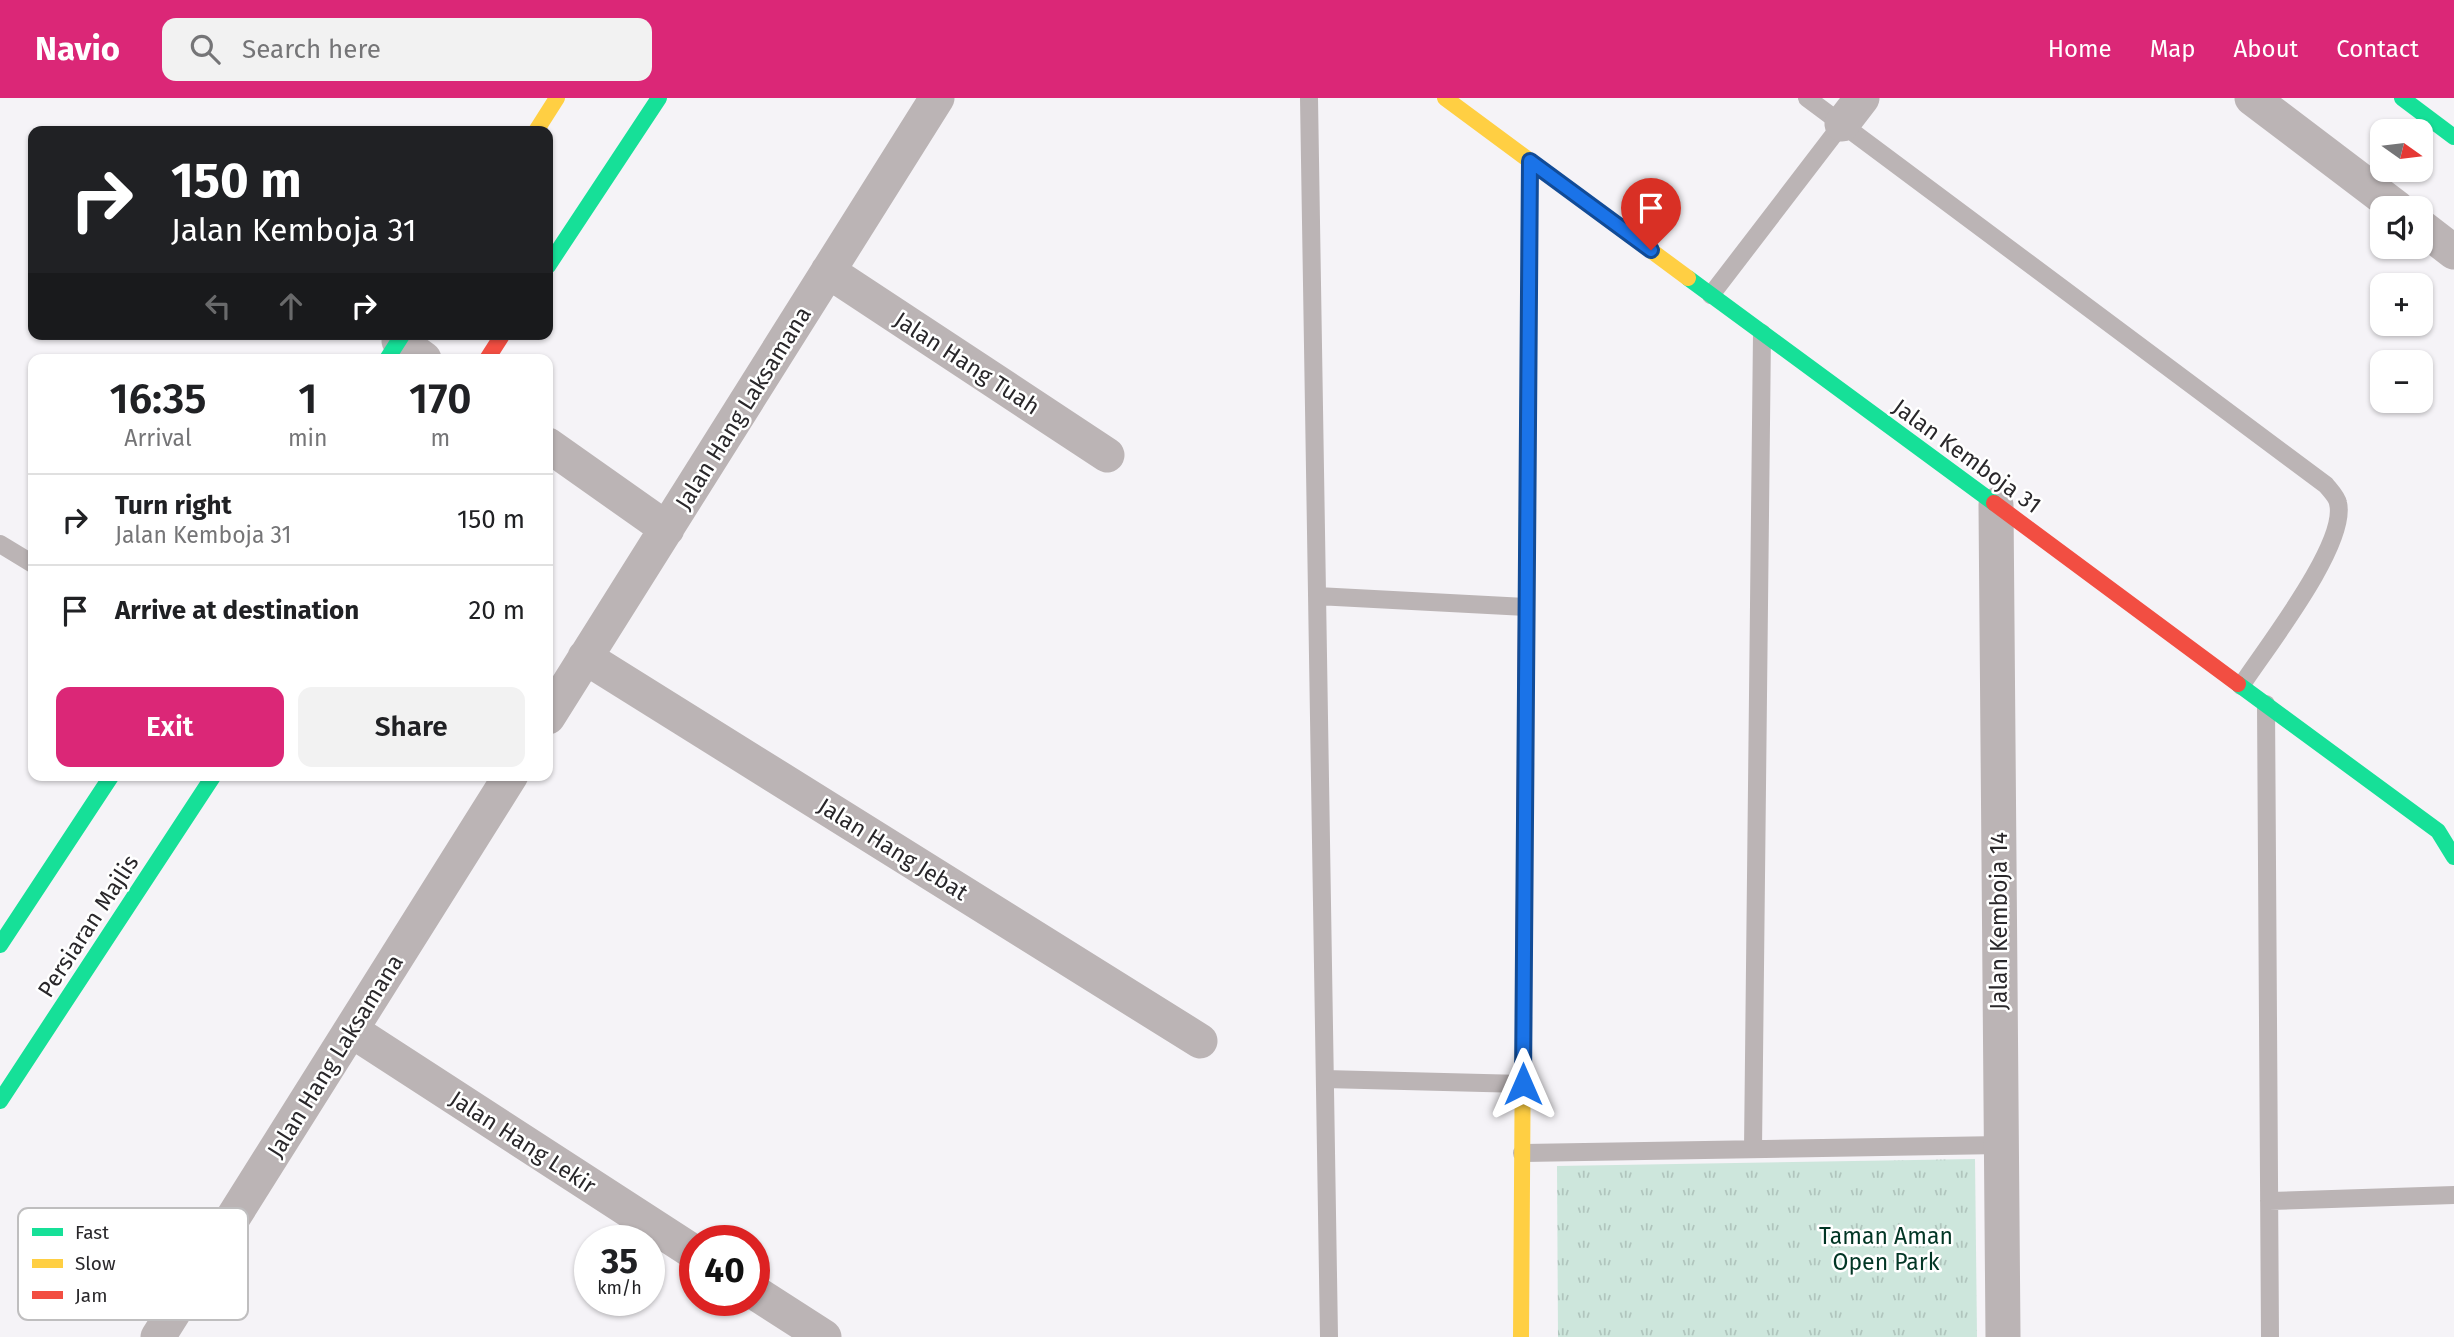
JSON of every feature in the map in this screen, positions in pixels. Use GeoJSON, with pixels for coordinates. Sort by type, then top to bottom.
{"type":"FeatureCollection","features":[{"type":"Feature","properties":{"kind":"main road"},"geometry":{"type":"LineString","coordinates":[[539,126],[557,98]]}},
{"type":"Feature","properties":{"kind":"main road"},"geometry":{"type":"LineString","coordinates":[[553,258],[659,98]]}},
{"type":"Feature","properties":{"kind":"main road","name":"Jalan Kemboja 31"},"geometry":{"type":"LineString","coordinates":[[1445,98],[2438,831],[2454,857]]}},
{"type":"Feature","properties":{"kind":"main road"},"geometry":{"type":"LineString","coordinates":[[2402,98],[2454,137]]}},
{"type":"Feature","properties":{"kind":"main road"},"geometry":{"type":"LineString","coordinates":[[1521,1337],[1530,161]]}},
{"type":"Feature","properties":{"kind":"main road"},"geometry":{"type":"LineString","coordinates":[[0,945],[108,781]]}},
{"type":"Feature","properties":{"kind":"main road","name":"Persiaran Majlis"},"geometry":{"type":"LineString","coordinates":[[0,1101],[210,781]]}},
{"type":"Feature","properties":{"kind":"street","name":"Jalan Hang Laksamana"},"geometry":{"type":"LineString","coordinates":[[553,709],[937,98]]}},
{"type":"Feature","properties":{"kind":"street"},"geometry":{"type":"LineString","coordinates":[[2252,98],[2381,196]]}},
{"type":"Feature","properties":{"kind":"street"},"geometry":{"type":"LineString","coordinates":[[2433,236],[2454,252]]}},
{"type":"Feature","properties":{"kind":"street","name":"Jalan Hang Tuah"},"geometry":{"type":"LineString","coordinates":[[828,271],[1107,455]]}},
{"type":"Feature","properties":{"kind":"street"},"geometry":{"type":"LineString","coordinates":[[553,449],[667,529]]}},
{"type":"Feature","properties":{"kind":"street","name":"Jalan Kemboja 14"},"geometry":{"type":"LineString","coordinates":[[1996,505],[2003,1337]]}},
{"type":"Feature","properties":{"kind":"street","name":"Jalan Hang Jebat"},"geometry":{"type":"LineString","coordinates":[[585,657],[1200,1041]]}},
{"type":"Feature","properties":{"kind":"street","name":"Jalan Hang Laksamana"},"geometry":{"type":"LineString","coordinates":[[239,1208],[507,781]]}},
{"type":"Feature","properties":{"kind":"street","name":"Jalan Hang Lekir"},"geometry":{"type":"LineString","coordinates":[[351,1030],[679,1243]]}},
{"type":"Feature","properties":{"kind":"street"},"geometry":{"type":"LineString","coordinates":[[770,1302],[824,1337]]}},
{"type":"Feature","properties":{"kind":"street","name":"Jalan Hang Laksamana"},"geometry":{"type":"LineString","coordinates":[[158,1337],[169,1320]]}},
{"type":"Feature","properties":{"kind":"lane"},"geometry":{"type":"LineString","coordinates":[[1309,98],[1329,1337]]}},
{"type":"Feature","properties":{"kind":"lane"},"geometry":{"type":"LineString","coordinates":[[1807,98],[1852,111],[2326,485],[2338,501],[2339,522],[2330,549],[2241,686]]}},
{"type":"Feature","properties":{"kind":"lane"},"geometry":{"type":"LineString","coordinates":[[1711,295],[1852,111]]}},
{"type":"Feature","properties":{"kind":"lane"},"geometry":{"type":"LineString","coordinates":[[1754,1149],[1762,333]]}},
{"type":"Feature","properties":{"kind":"lane"},"geometry":{"type":"LineString","coordinates":[[0,544],[28,561]]}},
{"type":"Feature","properties":{"kind":"lane"},"geometry":{"type":"LineString","coordinates":[[1317,596],[1527,607]]}},
{"type":"Feature","properties":{"kind":"lane"},"geometry":{"type":"LineString","coordinates":[[2266,705],[2270,1337]]}},
{"type":"Feature","properties":{"kind":"lane"},"geometry":{"type":"LineString","coordinates":[[1325,1079],[1523,1084]]}},
{"type":"Feature","properties":{"kind":"lane"},"geometry":{"type":"LineString","coordinates":[[1522,1153],[2001,1145]]}},
{"type":"Feature","properties":{"kind":"lane"},"geometry":{"type":"LineString","coordinates":[[2269,1201],[2454,1195]]}},
{"type":"Feature","properties":{"kind":"green space","name":"Taman Aman Open Park"},"geometry":{"type":"Polygon","coordinates":[[[1975,1159],[1977,1337],[1558,1337],[1557,1166],[1975,1159]]]}},
{"type":"Feature","properties":{"kind":"traffic: fast"},"geometry":{"type":"LineString","coordinates":[[553,258],[659,98]]}},
{"type":"Feature","properties":{"kind":"traffic: fast"},"geometry":{"type":"LineString","coordinates":[[2402,98],[2454,137]]}},
{"type":"Feature","properties":{"kind":"traffic: fast"},"geometry":{"type":"LineString","coordinates":[[1526,624],[1530,161]]}},
{"type":"Feature","properties":{"kind":"traffic: fast"},"geometry":{"type":"LineString","coordinates":[[1688,278],[1994,503]]}},
{"type":"Feature","properties":{"kind":"traffic: fast"},"geometry":{"type":"LineString","coordinates":[[390,354],[399,340]]}},
{"type":"Feature","properties":{"kind":"traffic: fast"},"geometry":{"type":"LineString","coordinates":[[2238,684],[2438,831],[2454,857]]}},
{"type":"Feature","properties":{"kind":"traffic: fast"},"geometry":{"type":"LineString","coordinates":[[0,945],[108,781]]}},
{"type":"Feature","properties":{"kind":"traffic: fast"},"geometry":{"type":"LineString","coordinates":[[0,1101],[210,781]]}},
{"type":"Feature","properties":{"kind":"traffic: slow"},"geometry":{"type":"LineString","coordinates":[[539,126],[557,98]]}},
{"type":"Feature","properties":{"kind":"traffic: slow"},"geometry":{"type":"LineString","coordinates":[[1445,98],[1688,278]]}},
{"type":"Feature","properties":{"kind":"traffic: slow"},"geometry":{"type":"LineString","coordinates":[[1521,1337],[1523,1031]]}},
{"type":"Feature","properties":{"kind":"traffic: jam"},"geometry":{"type":"LineString","coordinates":[[490,354],[499,340]]}},
{"type":"Feature","properties":{"kind":"traffic: jam"},"geometry":{"type":"LineString","coordinates":[[1994,503],[2238,684]]}},
{"type":"Feature","properties":{"kind":"traffic: jam"},"geometry":{"type":"LineString","coordinates":[[1523,1031],[1526,624]]}},
{"type":"Feature","properties":{"kind":"route"},"geometry":{"type":"LineString","coordinates":[[1523,1084],[1530,161],[1651,250]]}}]}
